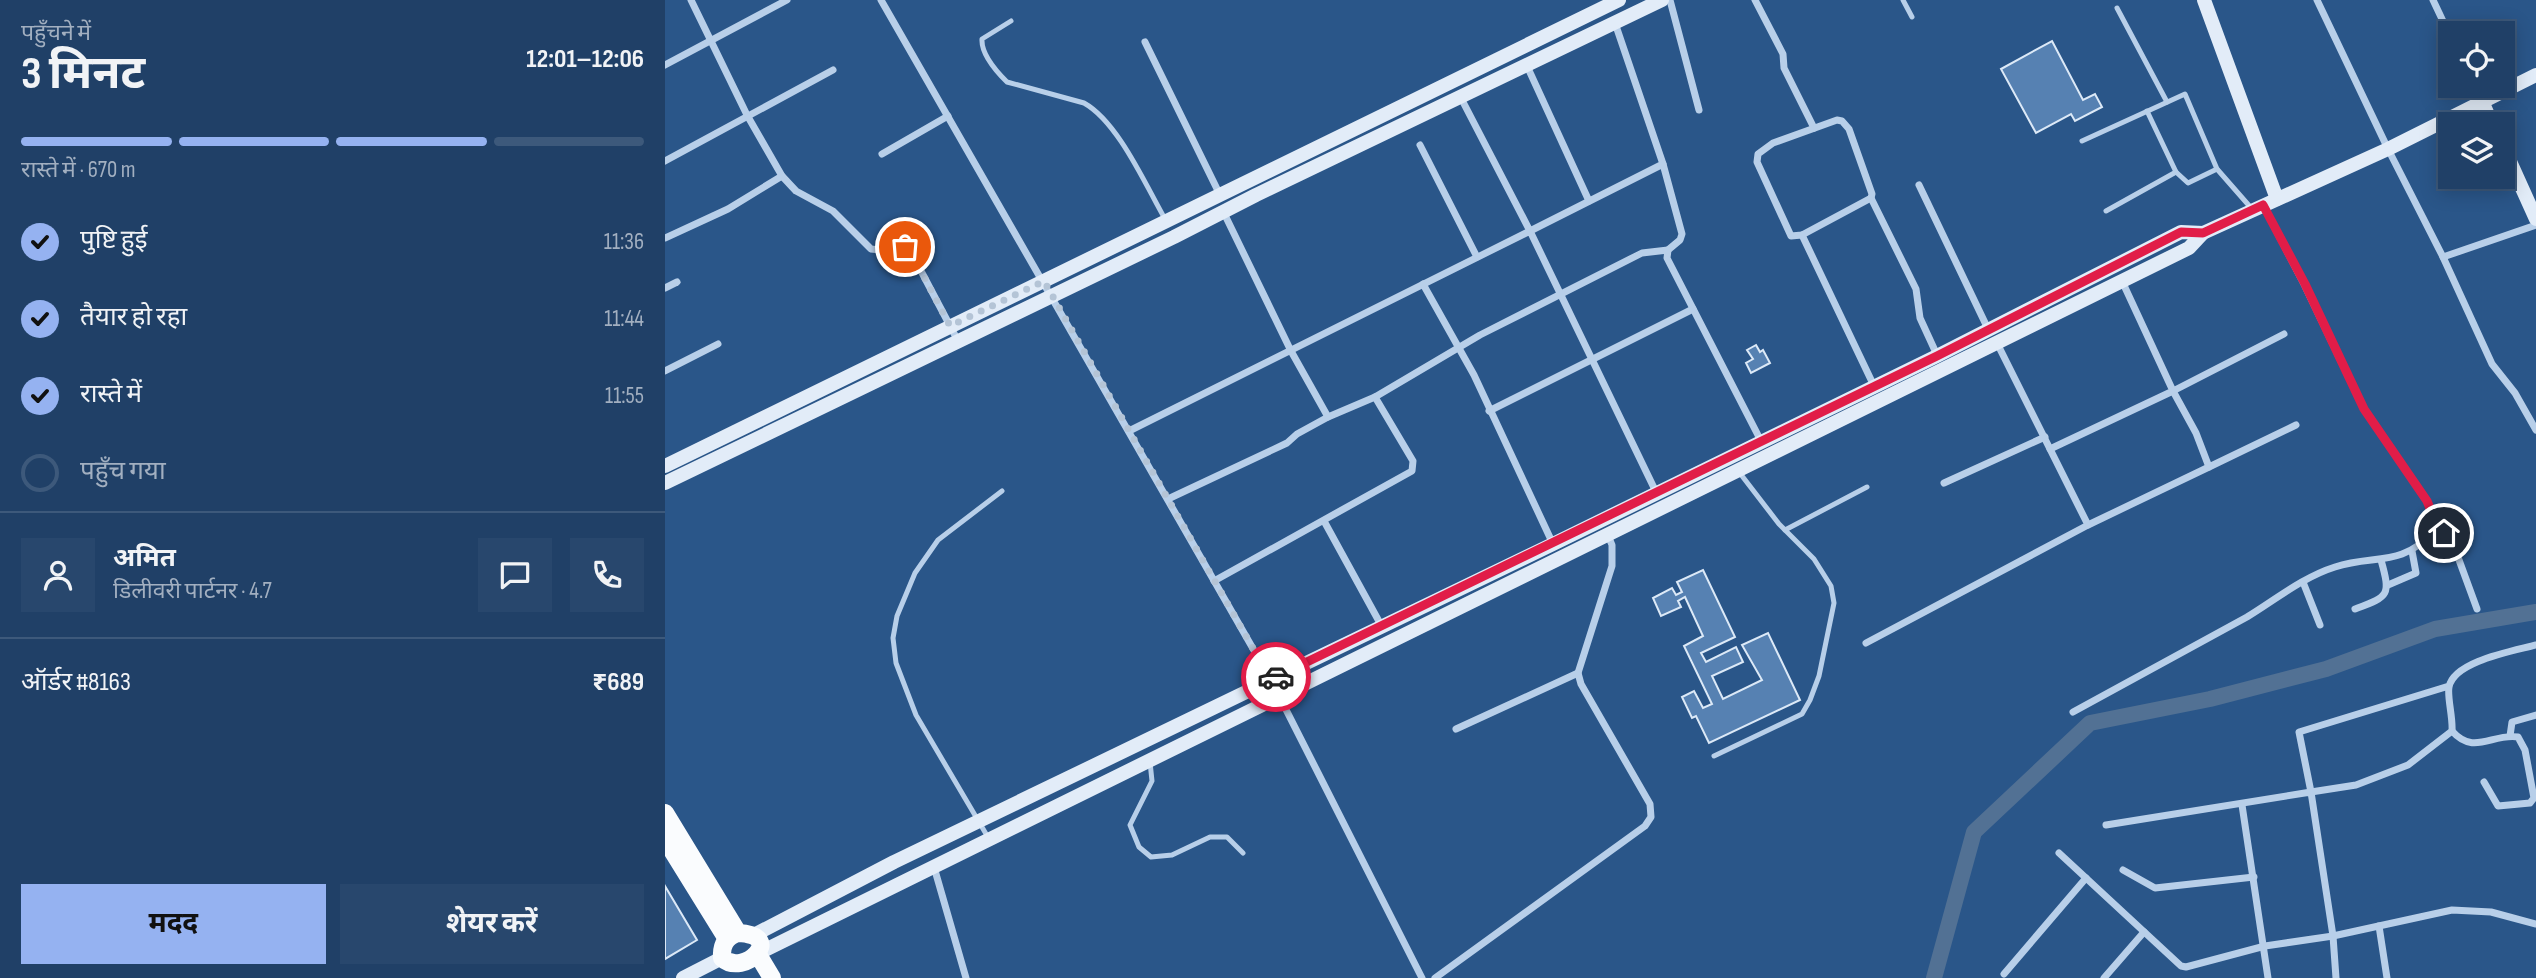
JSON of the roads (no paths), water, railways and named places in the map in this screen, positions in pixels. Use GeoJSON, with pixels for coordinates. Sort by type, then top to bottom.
{"type":"FeatureCollection","features":[{"type":"Feature","properties":{"kind":"main road"},"geometry":{"type":"LineString","coordinates":[[665,466],[1619,0]]}},
{"type":"Feature","properties":{"kind":"main road"},"geometry":{"type":"LineString","coordinates":[[665,483],[1662,0]]}},
{"type":"Feature","properties":{"kind":"main road"},"geometry":{"type":"LineString","coordinates":[[2204,0],[2264,204]]}},
{"type":"Feature","properties":{"kind":"main road"},"geometry":{"type":"LineString","coordinates":[[2203,233],[2181,232],[1875,387],[894,862],[748,953],[736,972],[730,969],[722,958],[723,945],[748,953],[934,867],[2189,248],[2203,233],[2388,149],[2536,75]]}},
{"type":"Feature","properties":{"kind":"main road"},"geometry":{"type":"LineString","coordinates":[[2482,102],[2487,112]]}},
{"type":"Feature","properties":{"kind":"main road"},"geometry":{"type":"LineString","coordinates":[[2515,173],[2536,219]]}},
{"type":"Feature","properties":{"kind":"main road"},"geometry":{"type":"LineString","coordinates":[[1684,479],[1692,493]]}},
{"type":"Feature","properties":{"kind":"main road"},"geometry":{"type":"LineString","coordinates":[[665,813],[748,953]]}},
{"type":"Feature","properties":{"kind":"main road"},"geometry":{"type":"LineString","coordinates":[[665,839],[748,953],[772,978]]}},
{"type":"Feature","properties":{"kind":"main road"},"geometry":{"type":"LineString","coordinates":[[683,978],[722,958]]}},
{"type":"Feature","properties":{"kind":"street"},"geometry":{"type":"LineString","coordinates":[[691,0],[747,115],[782,176],[796,191],[833,211],[871,249],[879,251],[897,245],[911,252],[958,341]]}},
{"type":"Feature","properties":{"kind":"street"},"geometry":{"type":"LineString","coordinates":[[665,65],[711,43],[787,0]]}},
{"type":"Feature","properties":{"kind":"street"},"geometry":{"type":"LineString","coordinates":[[881,0],[1271,680],[1422,978]]}},
{"type":"Feature","properties":{"kind":"street"},"geometry":{"type":"LineString","coordinates":[[1670,0],[1699,110]]}},
{"type":"Feature","properties":{"kind":"street"},"geometry":{"type":"LineString","coordinates":[[1755,0],[1783,54],[1784,68],[1814,128]]}},
{"type":"Feature","properties":{"kind":"street"},"geometry":{"type":"LineString","coordinates":[[2317,0],[2493,364],[2515,393],[2536,430]]}},
{"type":"Feature","properties":{"kind":"street"},"geometry":{"type":"LineString","coordinates":[[2433,0],[2443,21]]}},
{"type":"Feature","properties":{"kind":"street"},"geometry":{"type":"LineString","coordinates":[[1168,499],[1287,443],[1297,434],[1328,417],[1375,397],[1458,347],[1560,294],[1642,253],[1668,250],[1680,240],[1682,234],[1663,164],[1615,23]]}},
{"type":"Feature","properties":{"kind":"street"},"geometry":{"type":"LineString","coordinates":[[1145,42],[1220,195]]}},
{"type":"Feature","properties":{"kind":"street"},"geometry":{"type":"LineString","coordinates":[[1527,66],[1589,201]]}},
{"type":"Feature","properties":{"kind":"street"},"geometry":{"type":"LineString","coordinates":[[665,161],[833,70]]}},
{"type":"Feature","properties":{"kind":"street"},"geometry":{"type":"LineString","coordinates":[[1461,98],[1530,231],[1656,492]]}},
{"type":"Feature","properties":{"kind":"street"},"geometry":{"type":"LineString","coordinates":[[2480,98],[2482,102]]}},
{"type":"Feature","properties":{"kind":"street"},"geometry":{"type":"LineString","coordinates":[[883,154],[948,116]]}},
{"type":"Feature","properties":{"kind":"street"},"geometry":{"type":"LineString","coordinates":[[1871,198],[1794,237],[1789,233],[1756,158],[1761,150],[1773,143],[1837,120],[1846,124],[1872,194],[1871,198],[1916,289],[1920,318],[1937,356]]}},
{"type":"Feature","properties":{"kind":"street"},"geometry":{"type":"LineString","coordinates":[[1420,145],[1477,257]]}},
{"type":"Feature","properties":{"kind":"street"},"geometry":{"type":"LineString","coordinates":[[1129,431],[1663,164]]}},
{"type":"Feature","properties":{"kind":"street"},"geometry":{"type":"LineString","coordinates":[[665,238],[728,209],[782,176]]}},
{"type":"Feature","properties":{"kind":"street"},"geometry":{"type":"LineString","coordinates":[[1919,184],[1988,329]]}},
{"type":"Feature","properties":{"kind":"street"},"geometry":{"type":"LineString","coordinates":[[2073,712],[2248,616],[2303,582],[2346,564],[2381,560],[2412,551],[2433,533],[2433,513],[2427,501],[2364,409],[2264,204]]}},
{"type":"Feature","properties":{"kind":"street"},"geometry":{"type":"LineString","coordinates":[[1223,211],[1291,351],[1328,417]]}},
{"type":"Feature","properties":{"kind":"street"},"geometry":{"type":"LineString","coordinates":[[2443,257],[2536,225]]}},
{"type":"Feature","properties":{"kind":"street"},"geometry":{"type":"LineString","coordinates":[[1801,235],[1875,387]]}},
{"type":"Feature","properties":{"kind":"street"},"geometry":{"type":"LineString","coordinates":[[1668,250],[1668,258],[1761,441]]}},
{"type":"Feature","properties":{"kind":"street"},"geometry":{"type":"LineString","coordinates":[[2122,280],[2173,391],[2196,433],[2209,467]]}},
{"type":"Feature","properties":{"kind":"street"},"geometry":{"type":"LineString","coordinates":[[665,288],[677,282]]}},
{"type":"Feature","properties":{"kind":"street"},"geometry":{"type":"LineString","coordinates":[[1423,284],[1473,375],[1553,544]]}},
{"type":"Feature","properties":{"kind":"street"},"geometry":{"type":"LineString","coordinates":[[1489,411],[1693,309]]}},
{"type":"Feature","properties":{"kind":"street"},"geometry":{"type":"LineString","coordinates":[[2050,449],[2173,391],[2284,334]]}},
{"type":"Feature","properties":{"kind":"street"},"geometry":{"type":"LineString","coordinates":[[1997,343],[2088,525]]}},
{"type":"Feature","properties":{"kind":"street"},"geometry":{"type":"LineString","coordinates":[[665,371],[718,344]]}},
{"type":"Feature","properties":{"kind":"street"},"geometry":{"type":"LineString","coordinates":[[1214,581],[1412,471],[1413,461],[1375,397]]}},
{"type":"Feature","properties":{"kind":"street"},"geometry":{"type":"LineString","coordinates":[[1866,643],[2088,525],[2295,425]]}},
{"type":"Feature","properties":{"kind":"street"},"geometry":{"type":"LineString","coordinates":[[1944,483],[2045,437]]}},
{"type":"Feature","properties":{"kind":"street"},"geometry":{"type":"LineString","coordinates":[[1324,520],[1381,625]]}},
{"type":"Feature","properties":{"kind":"street"},"geometry":{"type":"LineString","coordinates":[[2434,524],[2455,549],[2477,609]]}},
{"type":"Feature","properties":{"kind":"street"},"geometry":{"type":"LineString","coordinates":[[1435,978],[1645,826],[1651,817],[1650,804],[1581,684],[1578,673],[1612,566],[1612,545],[1607,533]]}},
{"type":"Feature","properties":{"kind":"street"},"geometry":{"type":"LineString","coordinates":[[2355,609],[2379,599],[2388,585],[2416,573],[2412,551]]}},
{"type":"Feature","properties":{"kind":"street"},"geometry":{"type":"LineString","coordinates":[[2381,560],[2388,585]]}},
{"type":"Feature","properties":{"kind":"street"},"geometry":{"type":"LineString","coordinates":[[2303,582],[2320,625]]}},
{"type":"Feature","properties":{"kind":"street"},"geometry":{"type":"LineString","coordinates":[[2336,978],[2333,936],[2299,733],[2449,686],[2459,671],[2469,665],[2536,645]]}},
{"type":"Feature","properties":{"kind":"street"},"geometry":{"type":"LineString","coordinates":[[1456,730],[1578,673]]}},
{"type":"Feature","properties":{"kind":"street"},"geometry":{"type":"LineString","coordinates":[[2106,825],[2356,785],[2408,765],[2452,731],[2449,686]]}},
{"type":"Feature","properties":{"kind":"street"},"geometry":{"type":"LineString","coordinates":[[2510,736],[2512,722],[2536,715]]}},
{"type":"Feature","properties":{"kind":"street"},"geometry":{"type":"LineString","coordinates":[[2452,731],[2461,741],[2468,743],[2518,737],[2525,750],[2534,798],[2530,803],[2498,806],[2484,782]]}},
{"type":"Feature","properties":{"kind":"street"},"geometry":{"type":"LineString","coordinates":[[2242,805],[2268,978]]}},
{"type":"Feature","properties":{"kind":"street"},"geometry":{"type":"LineString","coordinates":[[2059,853],[2181,966],[2186,967],[2265,946],[2333,936],[2452,910],[2491,912],[2536,924]]}},
{"type":"Feature","properties":{"kind":"street"},"geometry":{"type":"LineString","coordinates":[[934,867],[966,978]]}},
{"type":"Feature","properties":{"kind":"street"},"geometry":{"type":"LineString","coordinates":[[2123,870],[2155,888],[2254,877]]}},
{"type":"Feature","properties":{"kind":"street"},"geometry":{"type":"LineString","coordinates":[[2004,974],[2086,878]]}},
{"type":"Feature","properties":{"kind":"street"},"geometry":{"type":"LineString","coordinates":[[2379,926],[2387,978]]}},
{"type":"Feature","properties":{"kind":"street"},"geometry":{"type":"LineString","coordinates":[[2103,978],[2144,932]]}},
{"type":"Feature","properties":{"kind":"lane"},"geometry":{"type":"LineString","coordinates":[[1903,0],[1912,17]]}},
{"type":"Feature","properties":{"kind":"lane"},"geometry":{"type":"LineString","coordinates":[[2117,8],[2167,102]]}},
{"type":"Feature","properties":{"kind":"lane"},"geometry":{"type":"LineString","coordinates":[[1011,21],[987,34],[981,44],[1000,75],[1007,82],[1084,103],[1094,109],[1111,126],[1167,221]]}},
{"type":"Feature","properties":{"kind":"lane"},"geometry":{"type":"LineString","coordinates":[[2082,141],[2185,94],[2217,169],[2264,204]]}},
{"type":"Feature","properties":{"kind":"lane"},"geometry":{"type":"LineString","coordinates":[[2147,111],[2176,172],[2187,183],[2217,169]]}},
{"type":"Feature","properties":{"kind":"lane"},"geometry":{"type":"LineString","coordinates":[[2106,211],[2176,172]]}},
{"type":"Feature","properties":{"kind":"lane"},"geometry":{"type":"LineString","coordinates":[[1714,756],[1802,713],[1810,701],[1819,676],[1833,603],[1831,586],[1814,559],[1785,530],[1737,470]]}},
{"type":"Feature","properties":{"kind":"lane"},"geometry":{"type":"LineString","coordinates":[[1785,530],[1867,487]]}},
{"type":"Feature","properties":{"kind":"lane"},"geometry":{"type":"LineString","coordinates":[[989,839],[916,715],[896,663],[893,638],[897,616],[915,573],[938,540],[1002,491]]}},
{"type":"Feature","properties":{"kind":"lane"},"geometry":{"type":"LineString","coordinates":[[1150,760],[1152,781],[1131,825],[1139,847],[1151,857],[1172,855],[1210,837],[1227,837],[1243,853]]}},
{"type":"Feature","properties":{"kind":"waterway"},"geometry":{"type":"LineString","coordinates":[[1934,978],[1974,832],[2090,723],[2210,699],[2326,669],[2435,629],[2536,612]]}}]}
